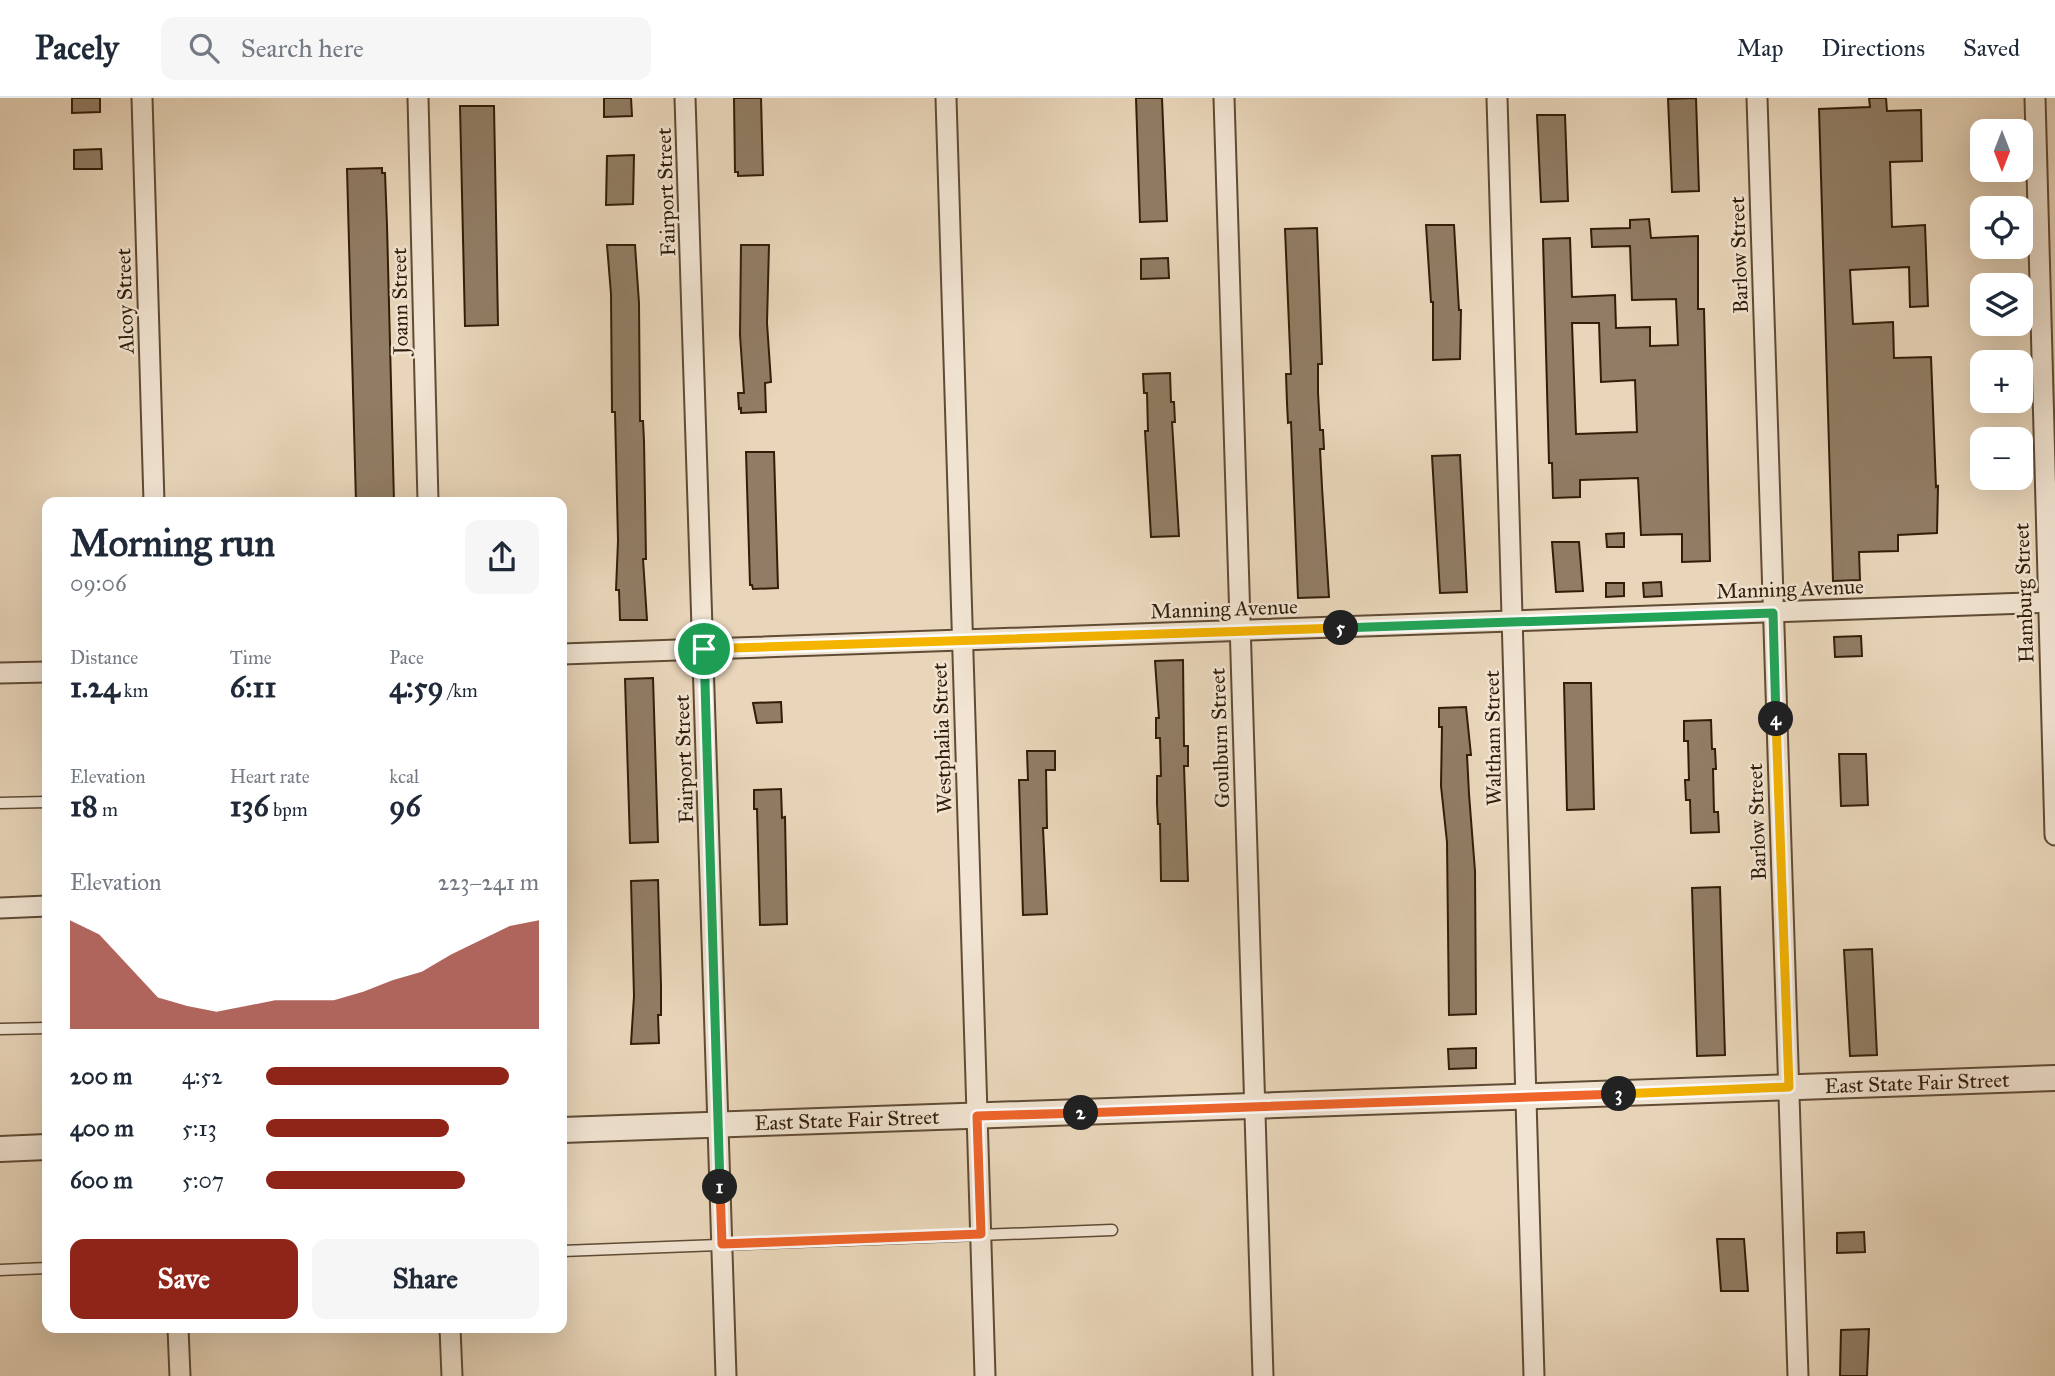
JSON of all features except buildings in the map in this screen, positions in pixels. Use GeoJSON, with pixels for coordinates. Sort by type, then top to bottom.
{"type":"FeatureCollection","features":[{"type":"Feature","properties":{"kind":"street","name":"Alcoy Street"},"geometry":{"type":"LineString","coordinates":[[142,98],[154,497]]}},
{"type":"Feature","properties":{"kind":"street","name":"Joann Street"},"geometry":{"type":"LineString","coordinates":[[418,98],[428,497]]}},
{"type":"Feature","properties":{"kind":"street","name":"Fairport Street"},"geometry":{"type":"LineString","coordinates":[[685,98],[726,1376]]}},
{"type":"Feature","properties":{"kind":"street","name":"Westphalia Street"},"geometry":{"type":"LineString","coordinates":[[946,98],[985,1376]]}},
{"type":"Feature","properties":{"kind":"street","name":"Goulburn Street"},"geometry":{"type":"LineString","coordinates":[[1224,98],[1263,1376]]}},
{"type":"Feature","properties":{"kind":"street","name":"Waltham Street"},"geometry":{"type":"LineString","coordinates":[[1497,98],[1534,1376]]}},
{"type":"Feature","properties":{"kind":"street","name":"Barlow Street"},"geometry":{"type":"LineString","coordinates":[[1757,98],[1798,1376]]}},
{"type":"Feature","properties":{"kind":"street","name":"Hamburg Street"},"geometry":{"type":"LineString","coordinates":[[2035,98],[2051,602],[2055,835]]}},
{"type":"Feature","properties":{"kind":"street","name":"Manning Avenue"},"geometry":{"type":"LineString","coordinates":[[567,654],[2051,602]]}},
{"type":"Feature","properties":{"kind":"street"},"geometry":{"type":"LineString","coordinates":[[0,673],[42,671]]}},
{"type":"Feature","properties":{"kind":"street"},"geometry":{"type":"LineString","coordinates":[[0,908],[42,906]]}},
{"type":"Feature","properties":{"kind":"street","name":"East State Fair Street"},"geometry":{"type":"LineString","coordinates":[[567,1130],[2055,1078]]}},
{"type":"Feature","properties":{"kind":"street"},"geometry":{"type":"LineString","coordinates":[[0,1149],[42,1147]]}},
{"type":"Feature","properties":{"kind":"street"},"geometry":{"type":"LineString","coordinates":[[178,1333],[180,1376]]}},
{"type":"Feature","properties":{"kind":"street"},"geometry":{"type":"LineString","coordinates":[[450,1333],[452,1376]]}},
{"type":"Feature","properties":{"kind":"lane"},"geometry":{"type":"LineString","coordinates":[[0,803],[42,802]]}},
{"type":"Feature","properties":{"kind":"lane"},"geometry":{"type":"LineString","coordinates":[[0,1029],[42,1028]]}},
{"type":"Feature","properties":{"kind":"lane"},"geometry":{"type":"LineString","coordinates":[[567,1251],[1112,1230]]}},
{"type":"Feature","properties":{"kind":"lane"},"geometry":{"type":"LineString","coordinates":[[0,1270],[42,1268]]}},
{"type":"Feature","properties":{"kind":"route"},"geometry":{"type":"LineString","coordinates":[[1773,613],[1789,1087],[977,1116],[981,1234],[722,1244],[704,649],[1773,613]]}}]}
